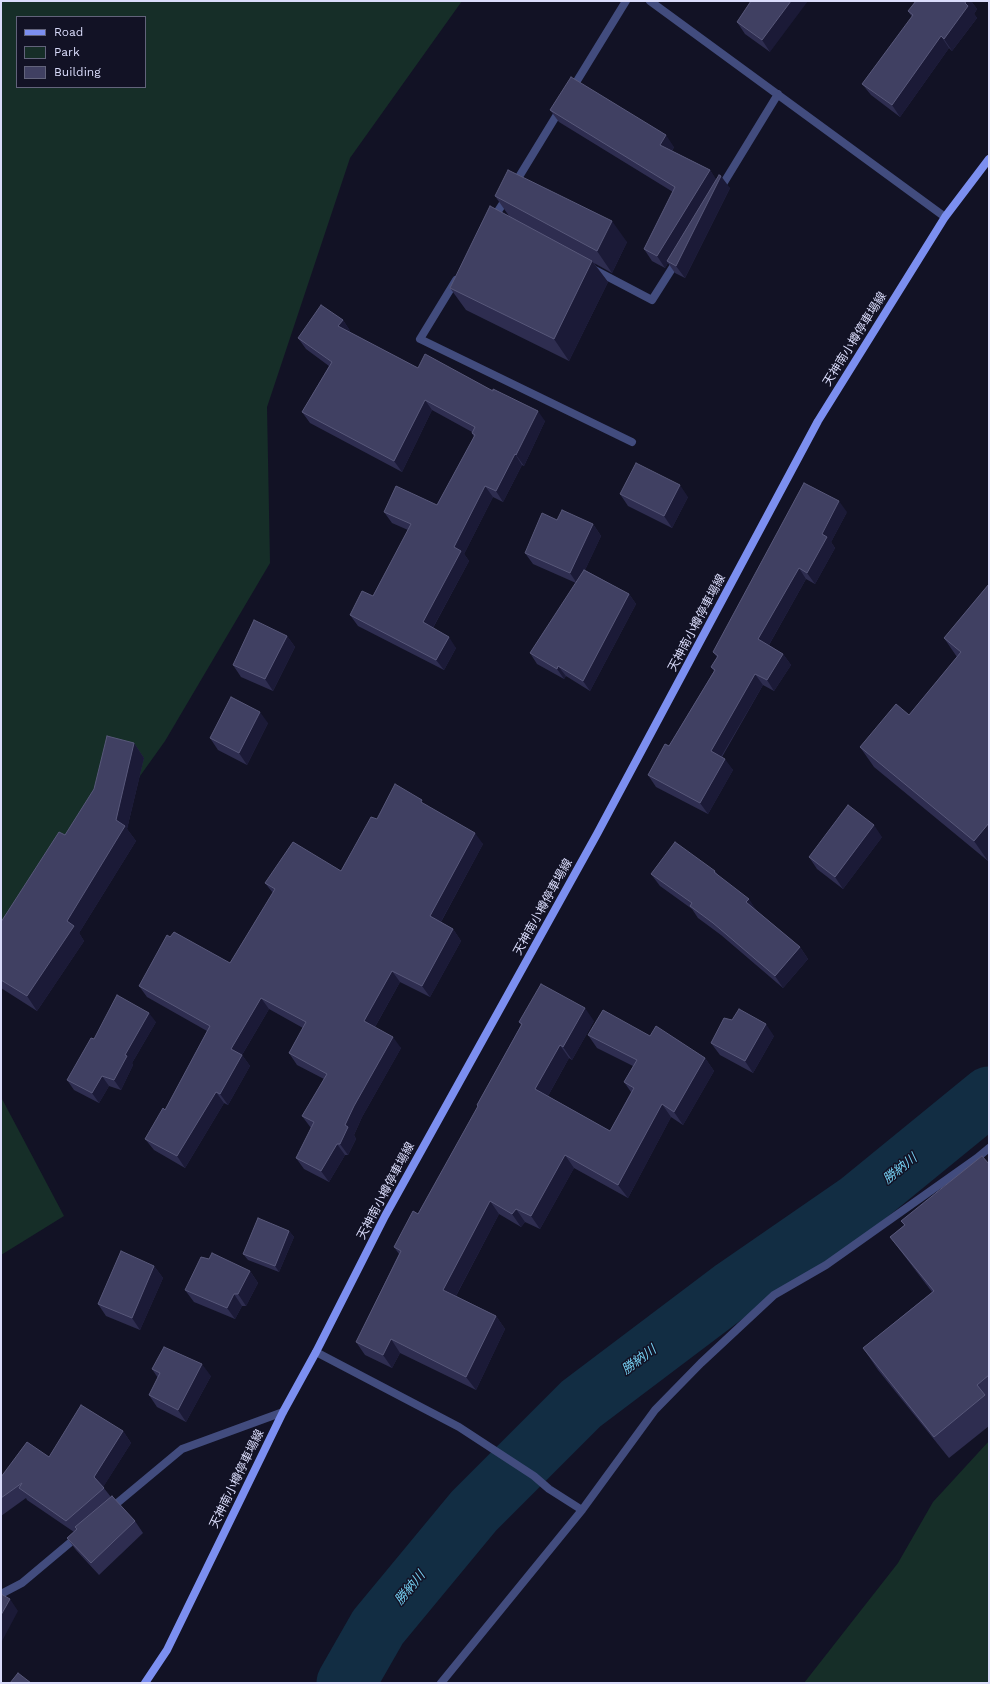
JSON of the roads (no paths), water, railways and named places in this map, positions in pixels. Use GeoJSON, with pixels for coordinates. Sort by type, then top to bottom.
{"type":"FeatureCollection","features":[{"type":"Feature","properties":{"kind":"main road","name":"天神南小樽停車場線"},"geometry":{"type":"LineString","coordinates":[[145,1683],[167,1650],[282,1412],[316,1352],[385,1216],[597,834],[818,421],[945,217],[989,159]]}},
{"type":"Feature","properties":{"kind":"street"},"geometry":{"type":"LineString","coordinates":[[487,229],[498,218],[566,99],[626,1]]}},
{"type":"Feature","properties":{"kind":"street"},"geometry":{"type":"LineString","coordinates":[[650,1],[945,217]]}},
{"type":"Feature","properties":{"kind":"street"},"geometry":{"type":"LineString","coordinates":[[717,194],[778,94]]}},
{"type":"Feature","properties":{"kind":"street"},"geometry":{"type":"LineString","coordinates":[[584,264],[652,300],[680,254]]}},
{"type":"Feature","properties":{"kind":"street"},"geometry":{"type":"LineString","coordinates":[[459,275],[420,339],[632,442]]}},
{"type":"Feature","properties":{"kind":"street"},"geometry":{"type":"LineString","coordinates":[[441,1683],[582,1510],[655,1410],[701,1363],[774,1295],[826,1265],[989,1148]]}},
{"type":"Feature","properties":{"kind":"street"},"geometry":{"type":"LineString","coordinates":[[316,1352],[459,1427],[534,1476],[549,1489],[582,1510]]}},
{"type":"Feature","properties":{"kind":"street"},"geometry":{"type":"LineString","coordinates":[[105,1513],[182,1449],[282,1412]]}},
{"type":"Feature","properties":{"kind":"street"},"geometry":{"type":"LineString","coordinates":[[1,1594],[22,1582],[87,1528]]}},
{"type":"Feature","properties":{"kind":"waterway","name":"勝納川"},"geometry":{"type":"LineString","coordinates":[[346,1683],[378,1627],[474,1511],[581,1404],[732,1290],[858,1203],[989,1096]]}}]}
